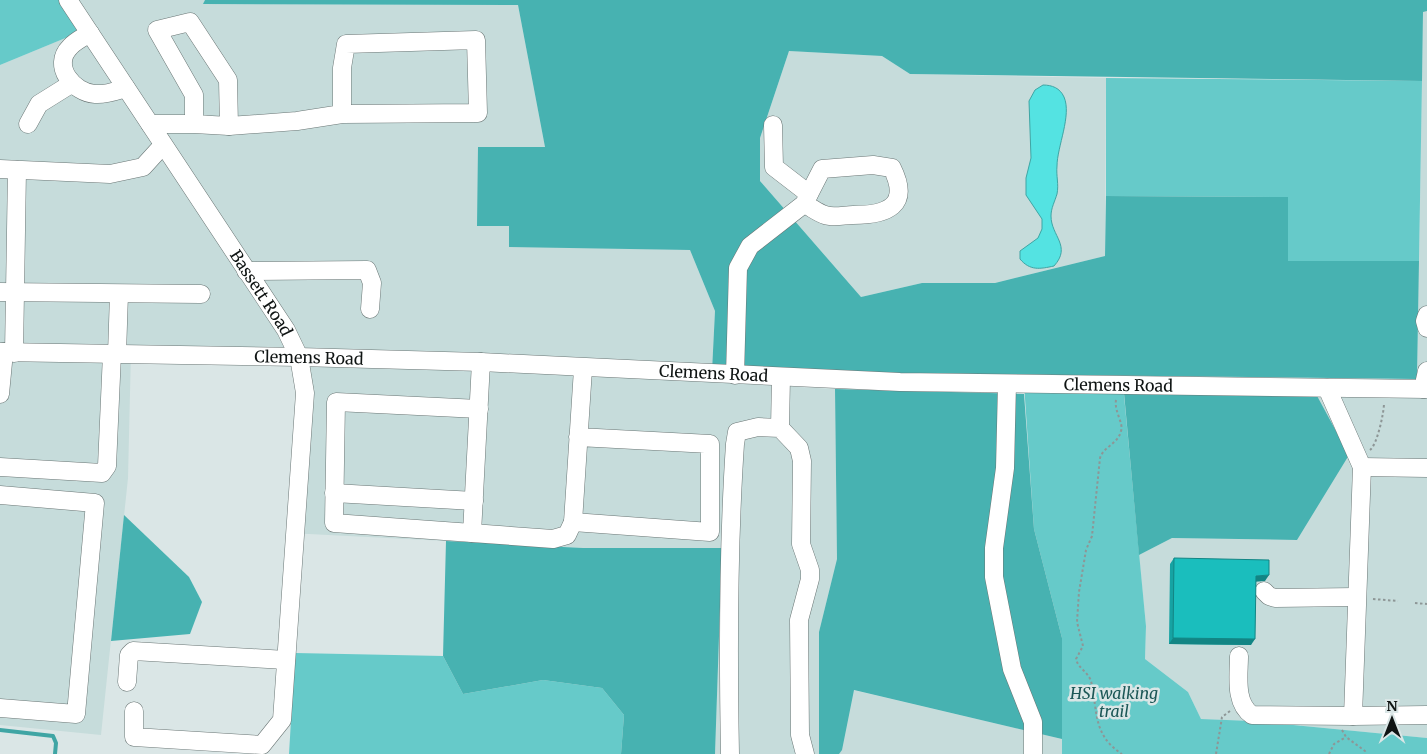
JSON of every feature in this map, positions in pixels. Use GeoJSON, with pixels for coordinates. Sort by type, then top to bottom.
{"type":"FeatureCollection","features":[{"type":"Feature","properties":{"kind":"street","name":"Bassett Road"},"geometry":{"type":"LineString","coordinates":[[68,0],[283,326],[299,357],[305,393],[282,720],[262,745],[134,737],[134,711]]}},
{"type":"Feature","properties":{"kind":"street"},"geometry":{"type":"LineString","coordinates":[[194,124],[194,95],[157,30],[190,22],[228,80],[229,126]]}},
{"type":"Feature","properties":{"kind":"street"},"geometry":{"type":"LineString","coordinates":[[90,33],[70,47],[66,54],[65,73],[71,84],[81,91],[95,94],[107,94],[126,88]]}},
{"type":"Feature","properties":{"kind":"street"},"geometry":{"type":"LineString","coordinates":[[150,124],[229,126],[297,121],[342,114],[478,114],[476,40],[346,44],[342,68],[342,114]]}},
{"type":"Feature","properties":{"kind":"street"},"geometry":{"type":"LineString","coordinates":[[28,124],[39,104],[71,84]]}},
{"type":"Feature","properties":{"kind":"street"},"geometry":{"type":"LineString","coordinates":[[735,375],[738,268],[750,246],[807,199],[822,169],[873,165],[892,168],[899,183],[899,195],[887,210],[876,215],[826,216],[807,199],[774,167],[774,125]]}},
{"type":"Feature","properties":{"kind":"street"},"geometry":{"type":"LineString","coordinates":[[0,394],[6,352],[8,169],[110,174],[143,167],[163,145]]}},
{"type":"Feature","properties":{"kind":"street"},"geometry":{"type":"LineString","coordinates":[[246,271],[367,270],[372,283],[370,309]]}},
{"type":"Feature","properties":{"kind":"street"},"geometry":{"type":"LineString","coordinates":[[8,293],[201,294]]}},
{"type":"Feature","properties":{"kind":"street"},"geometry":{"type":"LineString","coordinates":[[0,467],[102,473],[107,466],[118,294]]}},
{"type":"Feature","properties":{"kind":"street"},"geometry":{"type":"LineString","coordinates":[[1427,315],[1427,328]]}},
{"type":"Feature","properties":{"kind":"street","name":"Clemens Road"},"geometry":{"type":"LineString","coordinates":[[6,352],[481,362],[583,369],[900,382],[1425,389]]}},
{"type":"Feature","properties":{"kind":"street"},"geometry":{"type":"LineString","coordinates":[[472,533],[481,362]]}},
{"type":"Feature","properties":{"kind":"street"},"geometry":{"type":"LineString","coordinates":[[478,409],[336,402],[334,523],[553,539],[567,535],[573,522],[583,369]]}},
{"type":"Feature","properties":{"kind":"street"},"geometry":{"type":"LineString","coordinates":[[1425,389],[1427,371]]}},
{"type":"Feature","properties":{"kind":"street"},"geometry":{"type":"LineString","coordinates":[[780,428],[781,377]]}},
{"type":"Feature","properties":{"kind":"street"},"geometry":{"type":"LineString","coordinates":[[1007,384],[1005,468],[994,548],[994,577],[1012,669],[1033,722],[1033,754]]}},
{"type":"Feature","properties":{"kind":"street"},"geometry":{"type":"LineString","coordinates":[[1327,388],[1364,460],[1361,598],[1346,716]]}},
{"type":"Feature","properties":{"kind":"street"},"geometry":{"type":"LineString","coordinates":[[730,754],[728,606],[735,444],[737,432],[758,427],[780,428],[799,448],[802,461],[801,544],[810,570],[810,579],[799,620],[800,735],[805,754]]}},
{"type":"Feature","properties":{"kind":"street"},"geometry":{"type":"LineString","coordinates":[[573,522],[710,532],[710,444],[578,437]]}},
{"type":"Feature","properties":{"kind":"street"},"geometry":{"type":"LineString","coordinates":[[1364,460],[1427,468]]}},
{"type":"Feature","properties":{"kind":"street"},"geometry":{"type":"LineString","coordinates":[[334,493],[474,501]]}},
{"type":"Feature","properties":{"kind":"street"},"geometry":{"type":"LineString","coordinates":[[0,495],[95,503],[76,714],[0,708]]}},
{"type":"Feature","properties":{"kind":"street"},"geometry":{"type":"LineString","coordinates":[[1264,591],[1269,596],[1275,598],[1361,598]]}},
{"type":"Feature","properties":{"kind":"street"},"geometry":{"type":"LineString","coordinates":[[127,682],[129,655],[133,651],[286,660]]}},
{"type":"Feature","properties":{"kind":"street"},"geometry":{"type":"LineString","coordinates":[[1239,656],[1242,703],[1246,710],[1260,716],[1427,715]]}},
{"type":"Feature","properties":{"kind":"path"},"geometry":{"type":"LineString","coordinates":[[1116,398],[1115,408],[1122,427],[1114,442],[1102,450],[1100,458],[1092,536],[1086,550],[1079,592],[1077,622],[1083,646],[1076,659],[1090,680],[1097,726],[1112,748],[1122,754]]}},
{"type":"Feature","properties":{"kind":"path"},"geometry":{"type":"LineString","coordinates":[[1364,460],[1374,447],[1384,410],[1384,401]]}},
{"type":"Feature","properties":{"kind":"path"},"geometry":{"type":"LineString","coordinates":[[1361,598],[1398,602]]}},
{"type":"Feature","properties":{"kind":"path"},"geometry":{"type":"LineString","coordinates":[[1415,603],[1427,604]]}},
{"type":"Feature","properties":{"kind":"path"},"geometry":{"type":"LineString","coordinates":[[1216,754],[1222,717],[1242,703]]}},
{"type":"Feature","properties":{"kind":"path"},"geometry":{"type":"LineString","coordinates":[[1346,716],[1342,730],[1346,738],[1365,751],[1366,754]]}},
{"type":"Feature","properties":{"kind":"path"},"geometry":{"type":"LineString","coordinates":[[1329,754],[1334,744],[1346,738]]}},
{"type":"Feature","properties":{"kind":"shaded area"},"geometry":{"type":"Polygon","coordinates":[[[76,0],[205,0],[204,4],[518,5],[545,147],[509,226],[509,246],[690,250],[715,311],[712,371],[306,349],[76,0]]]}},
{"type":"Feature","properties":{"kind":"shaded area"},"geometry":{"type":"Polygon","coordinates":[[[205,0],[1427,0],[1427,11],[1423,12],[1422,81],[910,74],[882,56],[789,51],[760,138],[760,181],[861,297],[922,283],[995,283],[1105,256],[1106,196],[1288,197],[1288,261],[1419,261],[1417,379],[712,371],[715,311],[690,250],[509,247],[509,226],[477,226],[478,147],[545,147],[518,5],[203,4],[205,0]]]}},
{"type":"Feature","properties":{"kind":"shaded area"},"geometry":{"type":"Polygon","coordinates":[[[1423,11],[1427,11],[1427,738],[1252,721],[1201,719],[1188,692],[1145,659],[1146,626],[1139,555],[1172,538],[1297,540],[1316,394],[1417,395],[1423,11]]]}},
{"type":"Feature","properties":{"kind":"shaded area"},"geometry":{"type":"Polygon","coordinates":[[[80,32],[292,352],[131,351],[128,478],[101,735],[0,725],[0,65],[80,32]]]}},
{"type":"Feature","properties":{"kind":"shaded area"},"geometry":{"type":"Polygon","coordinates":[[[789,51],[882,56],[910,74],[1106,78],[1105,256],[995,283],[922,283],[861,297],[760,181],[760,138],[789,51]]]}},
{"type":"Feature","properties":{"kind":"shaded area"},"geometry":{"type":"Polygon","coordinates":[[[1043,85],[1053,86],[1060,91],[1066,104],[1066,113],[1058,158],[1057,194],[1051,216],[1061,247],[1061,253],[1054,266],[1040,268],[1031,267],[1024,263],[1020,259],[1020,251],[1038,238],[1042,229],[1042,219],[1026,195],[1026,178],[1031,158],[1029,101],[1035,90],[1043,85]]]}},
{"type":"Feature","properties":{"kind":"shaded area"},"geometry":{"type":"Polygon","coordinates":[[[293,359],[835,389],[837,559],[819,632],[819,682],[1062,739],[1062,754],[715,754],[722,548],[583,548],[289,533],[298,395],[293,359]]]}},
{"type":"Feature","properties":{"kind":"shaded area"},"geometry":{"type":"Polygon","coordinates":[[[835,389],[1024,394],[1034,529],[1062,638],[1062,739],[854,690],[842,750],[839,754],[819,754],[819,632],[837,559],[835,389]]]}},
{"type":"Feature","properties":{"kind":"shaded area"},"geometry":{"type":"Polygon","coordinates":[[[1124,393],[1316,394],[1349,455],[1297,540],[1172,538],[1139,555],[1124,393]]]}},
{"type":"Feature","properties":{"kind":"shaded area"},"geometry":{"type":"Polygon","coordinates":[[[124,515],[189,577],[202,602],[190,634],[111,641],[124,515]]]}},
{"type":"Feature","properties":{"kind":"shaded area"},"geometry":{"type":"Polygon","coordinates":[[[446,541],[583,548],[722,548],[715,754],[621,754],[624,715],[602,688],[543,680],[463,694],[443,656],[446,541]]]}},
{"type":"Feature","properties":{"kind":"green space"},"geometry":{"type":"Polygon","coordinates":[[[0,0],[60,0],[80,32],[0,65],[0,0]]]}},
{"type":"Feature","properties":{"kind":"green space"},"geometry":{"type":"Polygon","coordinates":[[[1106,78],[1422,81],[1419,261],[1288,261],[1287,197],[1106,196],[1106,78]]]}},
{"type":"Feature","properties":{"kind":"green space","name":"HSI walking trail"},"geometry":{"type":"Polygon","coordinates":[[[1024,384],[1123,385],[1146,626],[1145,659],[1188,692],[1201,719],[1252,721],[1427,738],[1427,754],[1062,754],[1062,638],[1034,529],[1024,384]]]}},
{"type":"Feature","properties":{"kind":"green space"},"geometry":{"type":"Polygon","coordinates":[[[295,653],[443,656],[463,694],[543,680],[602,688],[624,715],[621,754],[289,754],[295,653]]]}},
{"type":"Feature","properties":{"kind":"building"},"geometry":{"type":"Polygon","coordinates":[[[1174,558],[1269,560],[1269,575],[1256,576],[1255,639],[1173,638],[1174,558]]]}},
{"type":"Feature","properties":{"kind":"waterway"},"geometry":{"type":"LineString","coordinates":[[0,730],[53,736],[56,743],[55,754]]}}]}
